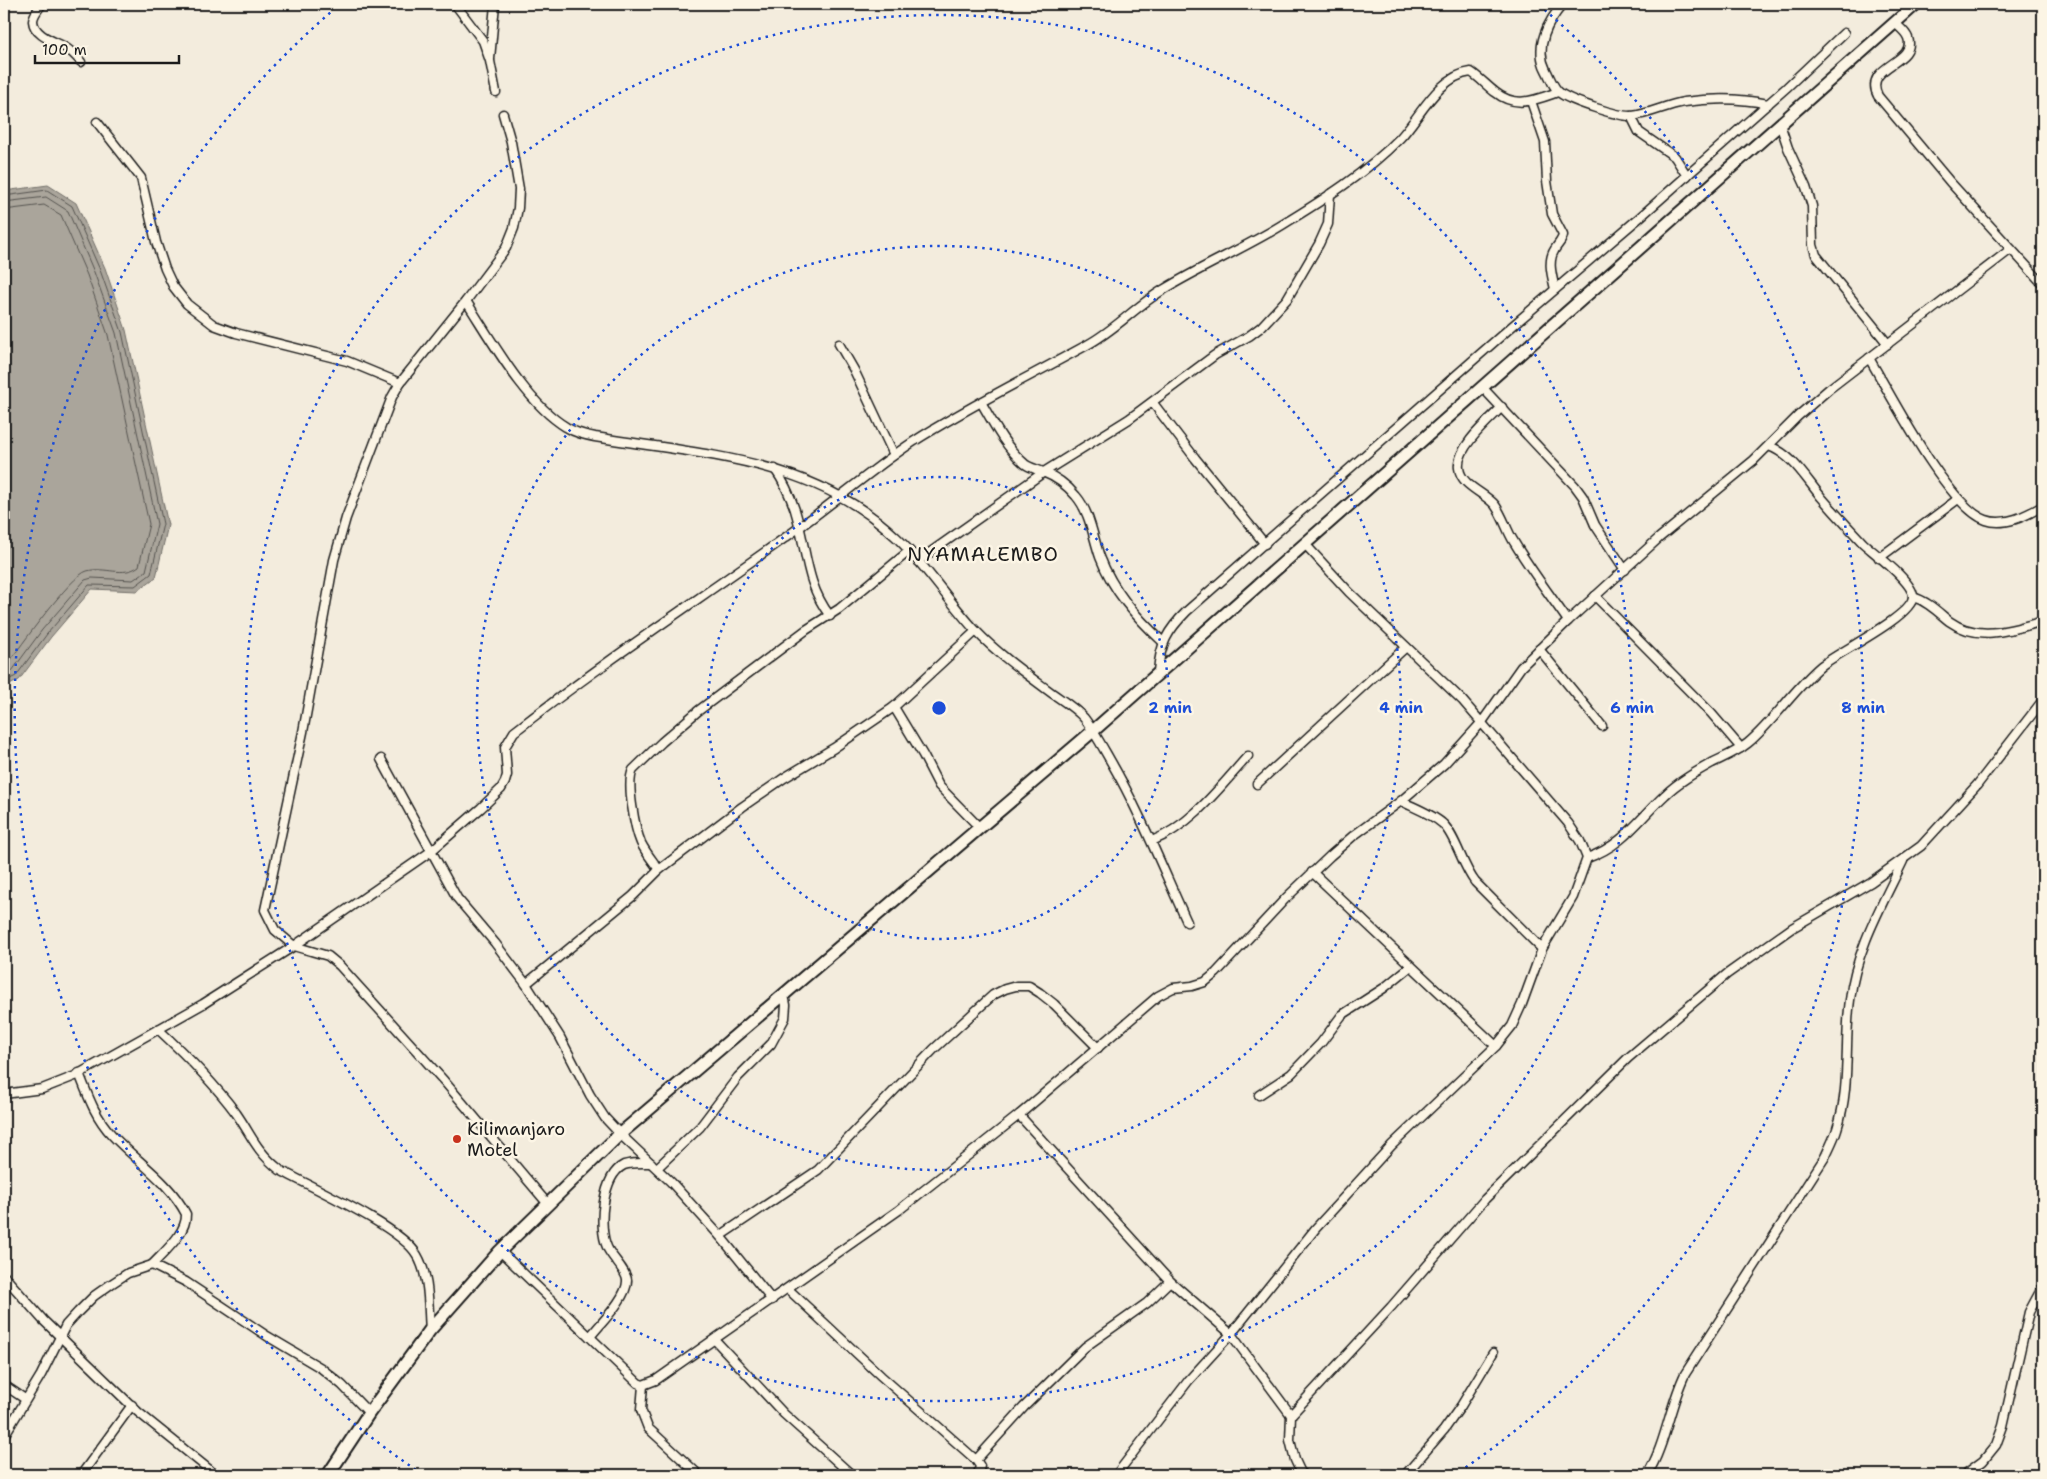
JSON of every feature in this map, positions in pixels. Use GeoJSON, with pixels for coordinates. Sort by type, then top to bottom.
{"type":"FeatureCollection","features":[{"type":"Feature","properties":{"kind":"street"},"geometry":{"type":"LineString","coordinates":[[42,4],[35,13],[33,21],[37,29],[44,37],[64,47],[81,62]]}},
{"type":"Feature","properties":{"kind":"street"},"geometry":{"type":"LineString","coordinates":[[455,4],[483,41],[490,61],[496,92]]}},
{"type":"Feature","properties":{"kind":"street"},"geometry":{"type":"LineString","coordinates":[[490,61],[495,4]]}},
{"type":"Feature","properties":{"kind":"street"},"geometry":{"type":"LineString","coordinates":[[1563,4],[1547,25],[1541,54],[1544,66],[1558,92],[1591,106],[1631,116],[1682,102],[1702,100],[1733,99],[1768,104]]}},
{"type":"Feature","properties":{"kind":"street"},"geometry":{"type":"LineString","coordinates":[[328,1475],[369,1413],[430,1330],[500,1251],[547,1203],[620,1134],[1093,730],[1916,4]]}},
{"type":"Feature","properties":{"kind":"street"},"geometry":{"type":"LineString","coordinates":[[1894,23],[1907,36],[1908,44],[1900,58],[1878,75],[1874,86],[1878,96],[1928,156],[2043,284]]}},
{"type":"Feature","properties":{"kind":"street"},"geometry":{"type":"LineString","coordinates":[[1158,672],[1163,642],[1182,616],[1555,289],[1687,176],[1844,33]]}},
{"type":"Feature","properties":{"kind":"street"},"geometry":{"type":"LineString","coordinates":[[4,1094],[42,1089],[80,1073],[203,1004],[294,946],[430,852],[501,788],[507,776],[505,747],[514,732],[620,652],[800,528],[894,455],[981,402],[1090,344],[1164,289],[1252,244],[1330,194],[1374,162],[1401,137],[1443,86],[1464,73],[1471,72],[1495,92],[1511,102],[1531,101],[1558,92]]}},
{"type":"Feature","properties":{"kind":"street"},"geometry":{"type":"LineString","coordinates":[[1531,101],[1545,142],[1547,181],[1552,214],[1562,235],[1552,255],[1550,264],[1555,289]]}},
{"type":"Feature","properties":{"kind":"street"},"geometry":{"type":"LineString","coordinates":[[503,114],[517,170],[519,189],[514,228],[506,248],[466,302],[400,383],[386,411],[346,518],[334,560],[301,742],[265,910],[275,930],[294,946],[328,956],[340,966],[444,1082],[547,1203]]}},
{"type":"Feature","properties":{"kind":"street"},"geometry":{"type":"LineString","coordinates":[[1631,116],[1639,132],[1675,157],[1687,176]]}},
{"type":"Feature","properties":{"kind":"street"},"geometry":{"type":"LineString","coordinates":[[97,122],[141,178],[156,242],[165,268],[173,286],[186,304],[214,325],[236,333],[347,361],[400,383]]}},
{"type":"Feature","properties":{"kind":"street"},"geometry":{"type":"LineString","coordinates":[[1780,124],[1812,206],[1813,245],[1816,255],[1888,344]]}},
{"type":"Feature","properties":{"kind":"street"},"geometry":{"type":"LineString","coordinates":[[918,561],[1044,472],[1102,438],[1215,355],[1249,336],[1275,314],[1287,299],[1325,232],[1330,216],[1330,194]]}},
{"type":"Feature","properties":{"kind":"street"},"geometry":{"type":"LineString","coordinates":[[644,1386],[715,1340],[899,1210],[1019,1115],[1158,996],[1173,988],[1192,986],[1205,982],[1216,973],[1312,872],[1353,836],[1402,801],[1444,764],[1482,722],[1520,668],[1595,596],[1666,532],[1769,446],[1798,416],[1829,389],[2011,249]]}},
{"type":"Feature","properties":{"kind":"street"},"geometry":{"type":"LineString","coordinates":[[466,302],[517,377],[536,401],[566,427],[580,434],[685,451],[775,469],[804,479],[841,496],[883,526],[918,561],[976,631],[1026,674],[1075,710],[1093,730],[1121,779],[1152,841],[1188,922]]}},
{"type":"Feature","properties":{"kind":"street"},"geometry":{"type":"LineString","coordinates":[[839,344],[864,391],[894,455]]}},
{"type":"Feature","properties":{"kind":"street"},"geometry":{"type":"LineString","coordinates":[[1869,358],[1934,466],[1958,498],[1978,516],[1996,522],[2007,521],[2031,513],[2043,506]]}},
{"type":"Feature","properties":{"kind":"street"},"geometry":{"type":"LineString","coordinates":[[1482,387],[1575,486],[1583,497],[1595,525],[1625,570]]}},
{"type":"Feature","properties":{"kind":"street"},"geometry":{"type":"LineString","coordinates":[[981,402],[1004,439],[1026,464],[1057,479],[1078,498],[1084,509],[1100,557],[1115,587],[1134,614],[1163,642]]}},
{"type":"Feature","properties":{"kind":"street"},"geometry":{"type":"LineString","coordinates":[[1152,402],[1265,544]]}},
{"type":"Feature","properties":{"kind":"street"},"geometry":{"type":"LineString","coordinates":[[1502,407],[1468,444],[1459,459],[1459,468],[1463,478],[1473,488],[1489,498],[1496,507],[1515,544],[1568,621]]}},
{"type":"Feature","properties":{"kind":"street"},"geometry":{"type":"LineString","coordinates":[[1587,858],[1611,848],[1666,794],[1681,782],[1741,748],[1822,665],[1905,611],[1910,605],[1913,597],[1910,587],[1827,504],[1783,452],[1769,446]]}},
{"type":"Feature","properties":{"kind":"street"},"geometry":{"type":"LineString","coordinates":[[775,469],[790,496],[800,528],[814,590],[830,616]]}},
{"type":"Feature","properties":{"kind":"street"},"geometry":{"type":"LineString","coordinates":[[1879,558],[1958,498]]}},
{"type":"Feature","properties":{"kind":"street"},"geometry":{"type":"LineString","coordinates":[[1116,1475],[1189,1380],[1231,1334],[1285,1266],[1352,1189],[1392,1146],[1496,1046],[1512,1026],[1542,949],[1573,897],[1587,858],[1580,841],[1568,823],[1482,722],[1462,700],[1349,592],[1304,543]]}},
{"type":"Feature","properties":{"kind":"street"},"geometry":{"type":"LineString","coordinates":[[659,870],[642,845],[638,835],[630,775],[633,770],[698,711],[806,630],[830,616],[909,551]]}},
{"type":"Feature","properties":{"kind":"street"},"geometry":{"type":"LineString","coordinates":[[1595,596],[1711,713],[1741,748]]}},
{"type":"Feature","properties":{"kind":"street"},"geometry":{"type":"LineString","coordinates":[[1913,597],[1924,602],[1954,624],[1975,633],[1998,632],[2043,621]]}},
{"type":"Feature","properties":{"kind":"street"},"geometry":{"type":"LineString","coordinates":[[526,984],[633,896],[659,870],[755,798],[894,707],[976,631]]}},
{"type":"Feature","properties":{"kind":"street"},"geometry":{"type":"LineString","coordinates":[[1257,784],[1406,647]]}},
{"type":"Feature","properties":{"kind":"street"},"geometry":{"type":"LineString","coordinates":[[1539,649],[1602,726]]}},
{"type":"Feature","properties":{"kind":"street"},"geometry":{"type":"LineString","coordinates":[[1291,1415],[1382,1318],[1485,1199],[1628,1058],[1690,1004],[1761,949],[1904,860],[1937,830],[1977,785],[2043,700]]}},
{"type":"Feature","properties":{"kind":"street"},"geometry":{"type":"LineString","coordinates":[[894,707],[939,786],[979,827]]}},
{"type":"Feature","properties":{"kind":"street"},"geometry":{"type":"LineString","coordinates":[[1152,841],[1168,835],[1188,819],[1248,756]]}},
{"type":"Feature","properties":{"kind":"street"},"geometry":{"type":"LineString","coordinates":[[380,759],[457,898],[496,943],[526,984],[560,1037],[590,1096],[605,1118],[654,1166],[720,1236],[772,1300]]}},
{"type":"Feature","properties":{"kind":"street"},"geometry":{"type":"LineString","coordinates":[[1402,801],[1443,824],[1450,834],[1467,872],[1542,949]]}},
{"type":"Feature","properties":{"kind":"street"},"geometry":{"type":"LineString","coordinates":[[1647,1475],[1666,1434],[1677,1390],[1685,1374],[1825,1157],[1837,1130],[1845,1094],[1850,1000],[1855,975],[1882,906],[1904,860]]}},
{"type":"Feature","properties":{"kind":"street"},"geometry":{"type":"LineString","coordinates":[[1312,872],[1496,1046]]}},
{"type":"Feature","properties":{"kind":"street"},"geometry":{"type":"LineString","coordinates":[[1259,1095],[1291,1074],[1321,1043],[1342,1015],[1384,988],[1411,966]]}},
{"type":"Feature","properties":{"kind":"street"},"geometry":{"type":"LineString","coordinates":[[720,1236],[818,1170],[928,1056],[993,995],[1005,989],[1016,986],[1029,986],[1040,993],[1072,1021],[1098,1048]]}},
{"type":"Feature","properties":{"kind":"street"},"geometry":{"type":"LineString","coordinates":[[590,1337],[623,1295],[627,1281],[624,1273],[607,1249],[603,1237],[603,1210],[606,1192],[613,1176],[622,1166],[631,1163],[654,1166],[700,1127],[738,1077],[771,1044],[785,1018],[786,1005],[784,995]]}},
{"type":"Feature","properties":{"kind":"street"},"geometry":{"type":"LineString","coordinates":[[158,1029],[187,1056],[217,1090],[236,1114],[258,1150],[268,1160],[280,1170],[367,1216],[408,1244],[416,1254],[424,1271],[430,1330]]}},
{"type":"Feature","properties":{"kind":"street"},"geometry":{"type":"LineString","coordinates":[[4,1436],[41,1375],[66,1325],[94,1296],[128,1273],[152,1265],[179,1234],[185,1223],[186,1214],[160,1180],[112,1135],[98,1118],[80,1073]]}},
{"type":"Feature","properties":{"kind":"street"},"geometry":{"type":"LineString","coordinates":[[1019,1115],[1170,1281],[1231,1334],[1291,1415],[1290,1440],[1295,1460],[1302,1475]]}},
{"type":"Feature","properties":{"kind":"street"},"geometry":{"type":"LineString","coordinates":[[500,1251],[644,1386]]}},
{"type":"Feature","properties":{"kind":"street"},"geometry":{"type":"LineString","coordinates":[[152,1265],[186,1282],[267,1336],[320,1368],[342,1385],[369,1413]]}},
{"type":"Feature","properties":{"kind":"street"},"geometry":{"type":"LineString","coordinates":[[4,1276],[22,1298],[138,1412],[216,1475]]}},
{"type":"Feature","properties":{"kind":"street"},"geometry":{"type":"LineString","coordinates":[[976,1460],[1024,1407],[1085,1347],[1096,1337],[1127,1318],[1170,1281]]}},
{"type":"Feature","properties":{"kind":"street"},"geometry":{"type":"LineString","coordinates":[[1964,1475],[1984,1461],[1996,1445],[2003,1426],[2029,1312],[2043,1286]]}},
{"type":"Feature","properties":{"kind":"street"},"geometry":{"type":"LineString","coordinates":[[788,1289],[881,1376],[976,1460],[980,1466],[978,1475]]}},
{"type":"Feature","properties":{"kind":"street"},"geometry":{"type":"LineString","coordinates":[[715,1340],[784,1414],[852,1475]]}},
{"type":"Feature","properties":{"kind":"street"},"geometry":{"type":"LineString","coordinates":[[1406,1475],[1456,1414],[1476,1384],[1493,1353]]}},
{"type":"Feature","properties":{"kind":"street"},"geometry":{"type":"LineString","coordinates":[[4,1385],[25,1399]]}},
{"type":"Feature","properties":{"kind":"street"},"geometry":{"type":"LineString","coordinates":[[644,1386],[641,1410],[648,1428],[699,1475]]}},
{"type":"Feature","properties":{"kind":"street"},"geometry":{"type":"LineString","coordinates":[[81,1475],[132,1405]]}},
{"type":"Feature","properties":{"kind":"water"},"geometry":{"type":"Polygon","coordinates":[[[48,185],[76,203],[105,268],[126,330],[168,525],[156,577],[137,591],[92,589],[51,637],[19,680],[4,688],[4,191],[48,185]]]}},
{"type":"Feature","properties":{"kind":"place","name":"Kilimanjaro Motel"},"geometry":{"type":"Point","coordinates":[457,1139]}},
{"type":"Feature","properties":{"kind":"district","name":"NYAMALEMBO"},"geometry":{"type":"Point","coordinates":[983,554]}}]}
